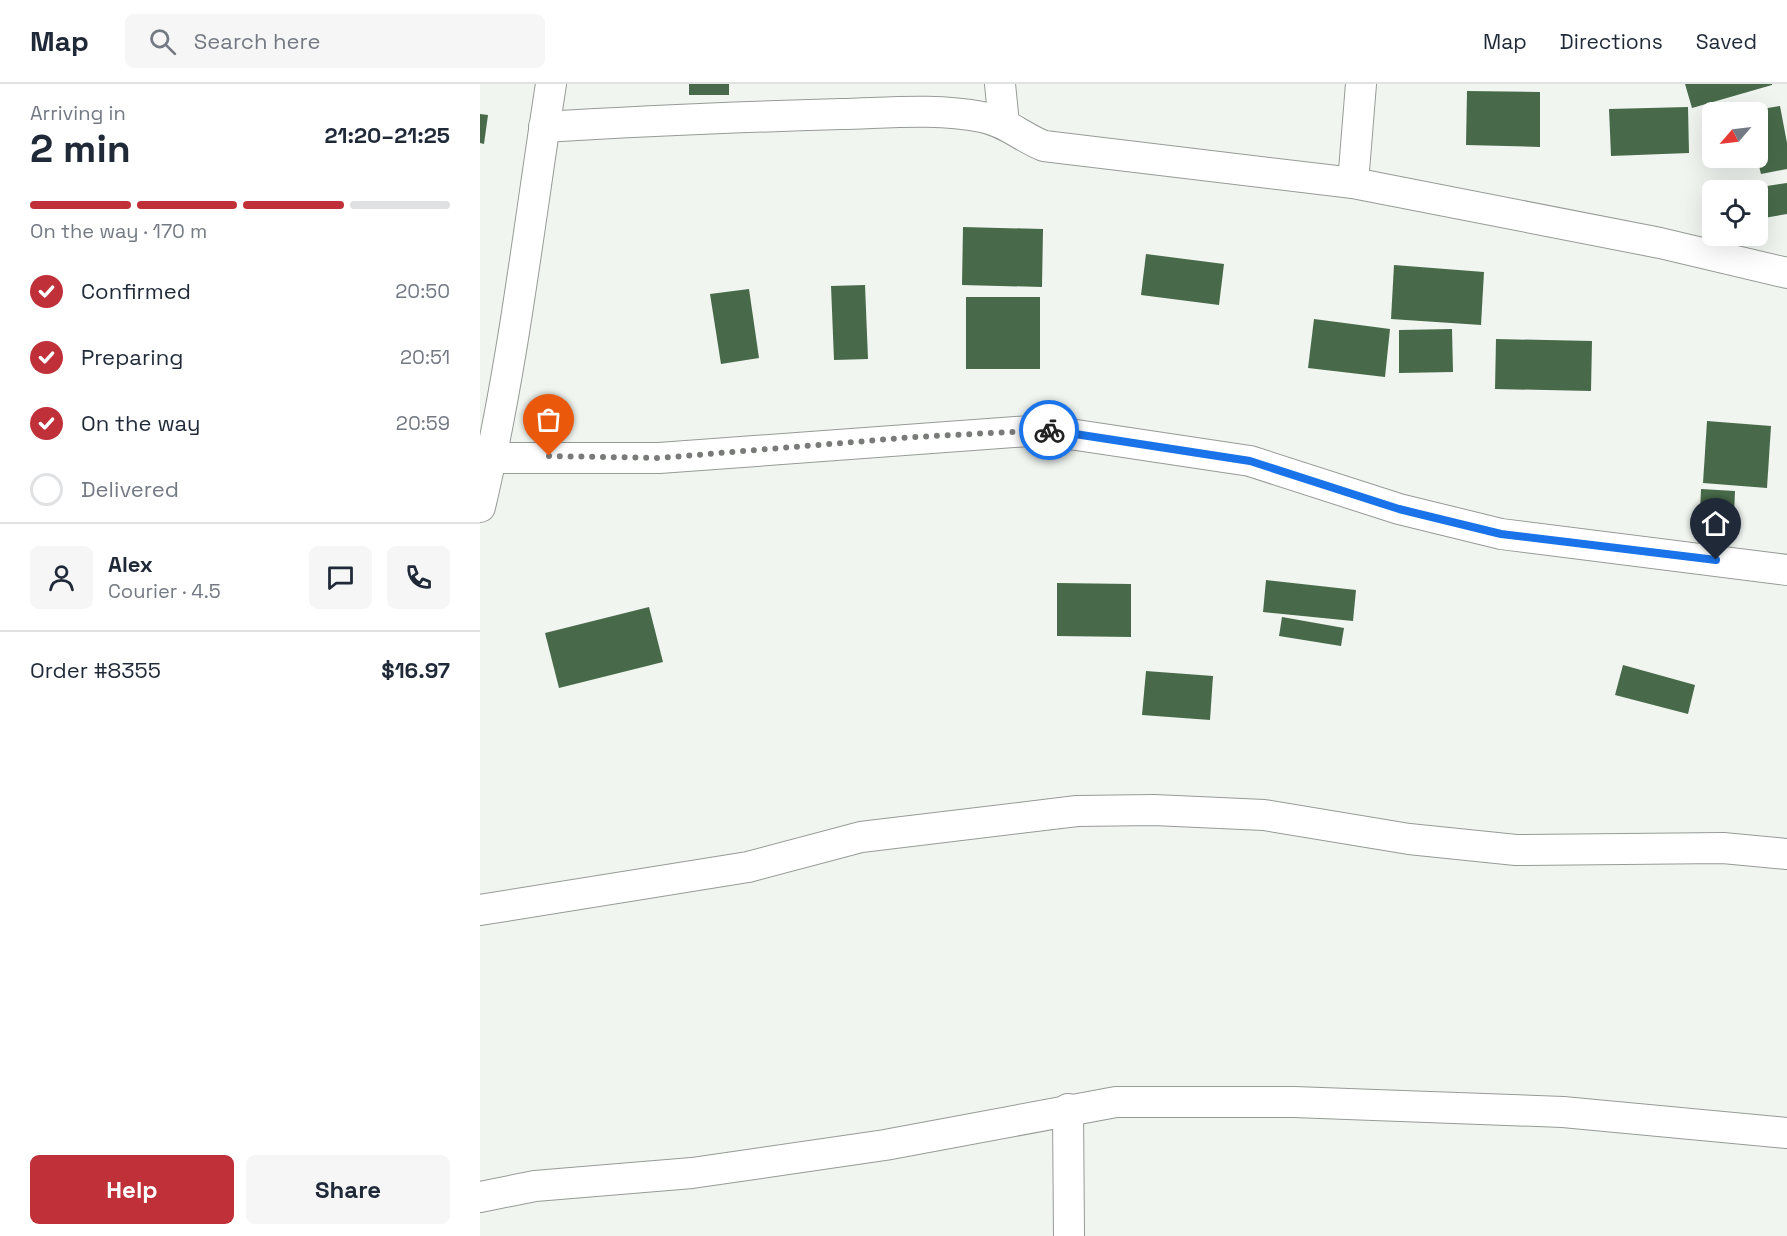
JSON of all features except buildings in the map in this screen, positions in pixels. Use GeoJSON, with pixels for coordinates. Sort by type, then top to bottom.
{"type":"FeatureCollection","features":[{"type":"Feature","properties":{"kind":"street"},"geometry":{"type":"LineString","coordinates":[[480,507],[492,458],[531,232],[551,84]]}},
{"type":"Feature","properties":{"kind":"street"},"geometry":{"type":"LineString","coordinates":[[1000,84],[1004,124]]}},
{"type":"Feature","properties":{"kind":"street"},"geometry":{"type":"LineString","coordinates":[[1353,183],[1361,84]]}},
{"type":"Feature","properties":{"kind":"street"},"geometry":{"type":"LineString","coordinates":[[544,127],[724,117],[942,112],[984,117],[1004,124],[1023,138],[1060,149],[1353,183],[1660,243],[1787,273]]}},
{"type":"Feature","properties":{"kind":"street"},"geometry":{"type":"LineString","coordinates":[[492,458],[659,458],[1043,429],[1250,461],[1399,509],[1501,534],[1787,570]]}},
{"type":"Feature","properties":{"kind":"street"},"geometry":{"type":"LineString","coordinates":[[480,908],[748,867],[861,837],[1077,811],[1154,810],[1264,815],[1409,839],[1516,850],[1723,848],[1787,854]]}},
{"type":"Feature","properties":{"kind":"street"},"geometry":{"type":"LineString","coordinates":[[480,1197],[535,1186],[692,1173],[885,1145],[1116,1102],[1294,1102],[1563,1112],[1787,1133]]}},
{"type":"Feature","properties":{"kind":"street"},"geometry":{"type":"LineString","coordinates":[[1068,1110],[1069,1236]]}},
{"type":"Feature","properties":{"kind":"way so far"},"geometry":{"type":"LineString","coordinates":[[549,456],[659,458],[915,437],[1049,430]]}},
{"type":"Feature","properties":{"kind":"route"},"geometry":{"type":"LineString","coordinates":[[1049,430],[1250,461],[1399,509],[1501,534],[1716,560]]}}]}
